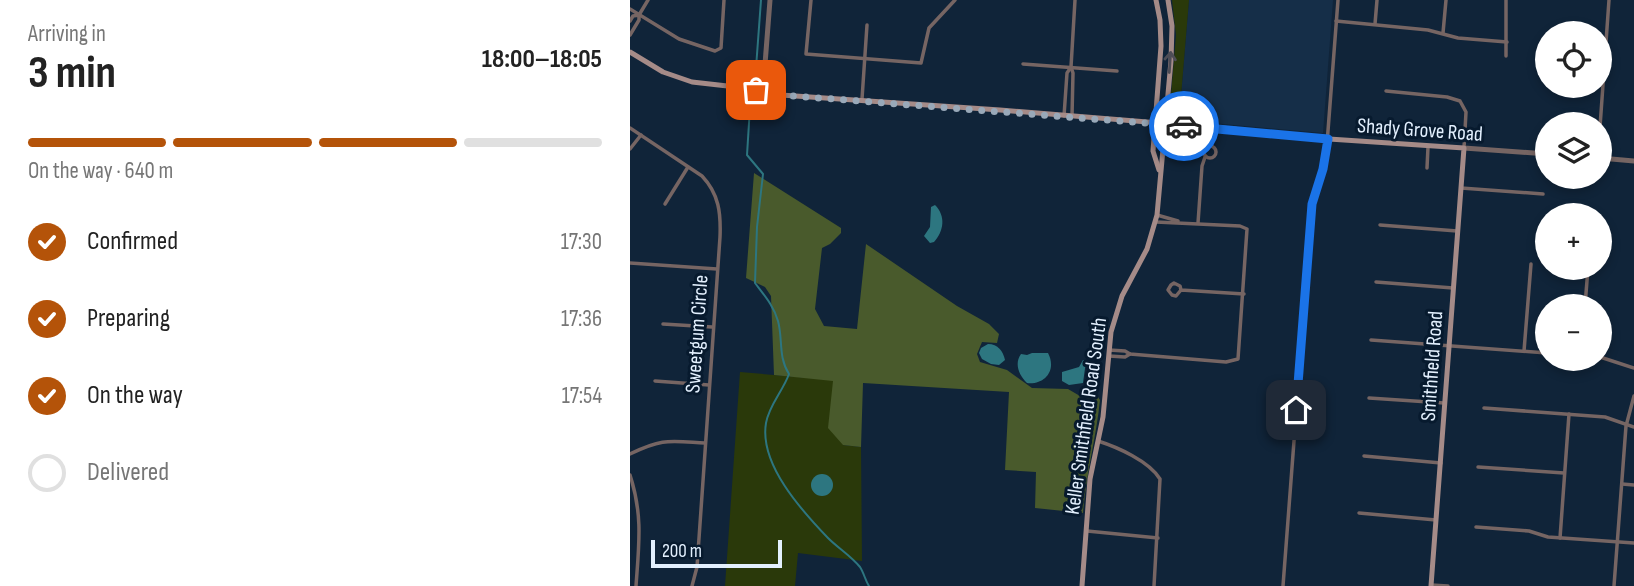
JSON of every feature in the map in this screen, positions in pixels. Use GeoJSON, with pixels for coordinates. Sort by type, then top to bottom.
{"type":"FeatureCollection","features":[{"type":"Feature","properties":{"kind":"main road","name":"Keller Smithfield Road South"},"geometry":{"type":"LineString","coordinates":[[1156,0],[1161,46],[1153,151],[1161,175]]}},
{"type":"Feature","properties":{"kind":"main road","name":"Keller Smithfield Road South"},"geometry":{"type":"LineString","coordinates":[[1082,586],[1090,479],[1105,405],[1109,353],[1118,306],[1147,249],[1157,218],[1172,38],[1168,0]]}},
{"type":"Feature","properties":{"kind":"main road","name":"Shady Grove Road"},"geometry":{"type":"LineString","coordinates":[[630,52],[663,72],[681,79],[703,85],[759,90],[781,95],[1464,148]]}},
{"type":"Feature","properties":{"kind":"main road","name":"Smithfield Road"},"geometry":{"type":"LineString","coordinates":[[1431,585],[1464,148]]}},
{"type":"Feature","properties":{"kind":"street"},"geometry":{"type":"LineString","coordinates":[[630,35],[648,0]]}},
{"type":"Feature","properties":{"kind":"street"},"geometry":{"type":"LineString","coordinates":[[630,9],[679,39],[708,51],[718,51],[721,48],[724,0]]}},
{"type":"Feature","properties":{"kind":"street"},"geometry":{"type":"LineString","coordinates":[[759,90],[770,0]]}},
{"type":"Feature","properties":{"kind":"street"},"geometry":{"type":"LineString","coordinates":[[811,0],[806,54],[921,63],[929,28],[955,0]]}},
{"type":"Feature","properties":{"kind":"street"},"geometry":{"type":"LineString","coordinates":[[1072,117],[1071,67],[1075,0]]}},
{"type":"Feature","properties":{"kind":"street"},"geometry":{"type":"LineString","coordinates":[[1283,586],[1312,204],[1323,169],[1328,139],[1338,0]]}},
{"type":"Feature","properties":{"kind":"street"},"geometry":{"type":"LineString","coordinates":[[1375,24],[1377,0]]}},
{"type":"Feature","properties":{"kind":"street"},"geometry":{"type":"LineString","coordinates":[[1443,33],[1446,0]]}},
{"type":"Feature","properties":{"kind":"street"},"geometry":{"type":"LineString","coordinates":[[1506,0],[1506,56]]}},
{"type":"Feature","properties":{"kind":"street"},"geometry":{"type":"LineString","coordinates":[[1601,112],[1609,0]]}},
{"type":"Feature","properties":{"kind":"street"},"geometry":{"type":"LineString","coordinates":[[630,21],[633,16],[639,15]]}},
{"type":"Feature","properties":{"kind":"street"},"geometry":{"type":"LineString","coordinates":[[1336,21],[1443,33],[1465,40],[1507,43]]}},
{"type":"Feature","properties":{"kind":"street"},"geometry":{"type":"LineString","coordinates":[[862,101],[867,25]]}},
{"type":"Feature","properties":{"kind":"street"},"geometry":{"type":"LineString","coordinates":[[1023,64],[1117,71]]}},
{"type":"Feature","properties":{"kind":"street"},"geometry":{"type":"LineString","coordinates":[[1064,116],[1067,73],[1071,67]]}},
{"type":"Feature","properties":{"kind":"street"},"geometry":{"type":"LineString","coordinates":[[1386,91],[1454,98],[1460,101],[1466,112],[1464,148]]}},
{"type":"Feature","properties":{"kind":"street","name":"Sweetgum Circle"},"geometry":{"type":"LineString","coordinates":[[630,128],[702,176],[711,186],[720,206],[696,567],[692,586]]}},
{"type":"Feature","properties":{"kind":"street"},"geometry":{"type":"LineString","coordinates":[[630,149],[641,135]]}},
{"type":"Feature","properties":{"kind":"street"},"geometry":{"type":"LineString","coordinates":[[1427,168],[1428,147]]}},
{"type":"Feature","properties":{"kind":"street","name":"Shady Grove Road"},"geometry":{"type":"LineString","coordinates":[[1464,148],[1535,153]]}},
{"type":"Feature","properties":{"kind":"street"},"geometry":{"type":"LineString","coordinates":[[1198,223],[1205,156]]}},
{"type":"Feature","properties":{"kind":"street"},"geometry":{"type":"LineString","coordinates":[[1612,159],[1634,160]]}},
{"type":"Feature","properties":{"kind":"street"},"geometry":{"type":"LineString","coordinates":[[665,204],[688,167]]}},
{"type":"Feature","properties":{"kind":"street"},"geometry":{"type":"LineString","coordinates":[[1461,188],[1543,194]]}},
{"type":"Feature","properties":{"kind":"street"},"geometry":{"type":"LineString","coordinates":[[1109,353],[1125,351],[1130,354],[1236,361],[1239,355],[1248,232],[1245,228],[1157,218]]}},
{"type":"Feature","properties":{"kind":"street"},"geometry":{"type":"LineString","coordinates":[[1380,225],[1457,231]]}},
{"type":"Feature","properties":{"kind":"street"},"geometry":{"type":"LineString","coordinates":[[630,263],[717,269]]}},
{"type":"Feature","properties":{"kind":"street"},"geometry":{"type":"LineString","coordinates":[[1524,351],[1531,264]]}},
{"type":"Feature","properties":{"kind":"street"},"geometry":{"type":"LineString","coordinates":[[1376,282],[1453,288]]}},
{"type":"Feature","properties":{"kind":"street"},"geometry":{"type":"LineString","coordinates":[[1181,290],[1244,294]]}},
{"type":"Feature","properties":{"kind":"street"},"geometry":{"type":"LineString","coordinates":[[663,324],[712,327]]}},
{"type":"Feature","properties":{"kind":"street"},"geometry":{"type":"LineString","coordinates":[[1371,340],[1535,352]]}},
{"type":"Feature","properties":{"kind":"street"},"geometry":{"type":"LineString","coordinates":[[1612,360],[1634,368]]}},
{"type":"Feature","properties":{"kind":"street"},"geometry":{"type":"LineString","coordinates":[[654,381],[709,385]]}},
{"type":"Feature","properties":{"kind":"street"},"geometry":{"type":"LineString","coordinates":[[1614,586],[1626,426],[1634,396]]}},
{"type":"Feature","properties":{"kind":"street"},"geometry":{"type":"LineString","coordinates":[[1369,398],[1445,404]]}},
{"type":"Feature","properties":{"kind":"street"},"geometry":{"type":"LineString","coordinates":[[1484,408],[1605,417],[1634,427]]}},
{"type":"Feature","properties":{"kind":"street"},"geometry":{"type":"LineString","coordinates":[[1560,538],[1569,414]]}},
{"type":"Feature","properties":{"kind":"street"},"geometry":{"type":"LineString","coordinates":[[1098,441],[1119,448],[1159,477],[1161,486],[1154,586]]}},
{"type":"Feature","properties":{"kind":"street"},"geometry":{"type":"LineString","coordinates":[[630,454],[657,442],[705,443]]}},
{"type":"Feature","properties":{"kind":"street"},"geometry":{"type":"LineString","coordinates":[[1364,456],[1441,463]]}},
{"type":"Feature","properties":{"kind":"street"},"geometry":{"type":"LineString","coordinates":[[1478,467],[1564,473]]}},
{"type":"Feature","properties":{"kind":"street"},"geometry":{"type":"LineString","coordinates":[[630,475],[637,495],[640,519],[636,586]]}},
{"type":"Feature","properties":{"kind":"street"},"geometry":{"type":"LineString","coordinates":[[1621,484],[1634,485]]}},
{"type":"Feature","properties":{"kind":"street"},"geometry":{"type":"LineString","coordinates":[[1359,513],[1436,520]]}},
{"type":"Feature","properties":{"kind":"street"},"geometry":{"type":"LineString","coordinates":[[1476,527],[1529,531],[1560,538],[1634,543]]}},
{"type":"Feature","properties":{"kind":"street"},"geometry":{"type":"LineString","coordinates":[[1086,531],[1158,538]]}},
{"type":"Feature","properties":{"kind":"street"},"geometry":{"type":"LineString","coordinates":[[1431,585],[1448,586]]}},
{"type":"Feature","properties":{"kind":"shaded area"},"geometry":{"type":"Polygon","coordinates":[[[1172,0],[1189,0],[1179,120],[1169,119],[1176,35],[1172,0]]]}},
{"type":"Feature","properties":{"kind":"shaded area"},"geometry":{"type":"Polygon","coordinates":[[[1189,0],[1333,0],[1323,133],[1179,120],[1189,0]]]}},
{"type":"Feature","properties":{"kind":"shaded area"},"geometry":{"type":"Polygon","coordinates":[[[754,173],[841,228],[841,233],[822,248],[815,309],[824,326],[857,329],[866,244],[957,306],[989,324],[999,334],[997,343],[982,342],[977,354],[980,362],[1007,370],[1032,388],[1068,389],[1080,396],[1096,394],[1100,400],[1083,513],[1035,508],[1036,472],[1005,470],[1009,392],[863,383],[861,447],[843,445],[828,428],[833,381],[774,375],[771,296],[765,287],[746,278],[754,173]]]}},
{"type":"Feature","properties":{"kind":"shaded area"},"geometry":{"type":"Polygon","coordinates":[[[935,205],[941,214],[942,228],[934,242],[930,243],[924,236],[930,227],[931,207],[935,205]]]}},
{"type":"Feature","properties":{"kind":"shaded area"},"geometry":{"type":"Polygon","coordinates":[[[988,344],[1000,349],[1003,354],[1005,360],[999,365],[982,359],[979,353],[981,348],[988,344]]]}},
{"type":"Feature","properties":{"kind":"shaded area"},"geometry":{"type":"Polygon","coordinates":[[[1048,353],[1051,365],[1044,379],[1027,383],[1020,373],[1018,362],[1021,354],[1048,353]]]}},
{"type":"Feature","properties":{"kind":"shaded area"},"geometry":{"type":"Polygon","coordinates":[[[1083,360],[1086,361],[1083,383],[1069,385],[1062,381],[1062,372],[1079,367],[1083,360]]]}},
{"type":"Feature","properties":{"kind":"shaded area"},"geometry":{"type":"Polygon","coordinates":[[[740,372],[833,380],[843,445],[861,447],[862,561],[798,553],[795,586],[725,586],[740,372]]]}},
{"type":"Feature","properties":{"kind":"shaded area"},"geometry":{"type":"Polygon","coordinates":[[[822,474],[832,481],[833,485],[826,495],[822,496],[812,489],[811,485],[818,475],[822,474]]]}},
{"type":"Feature","properties":{"kind":"waterway"},"geometry":{"type":"LineString","coordinates":[[751,86],[756,68],[761,0]]}},
{"type":"Feature","properties":{"kind":"waterway"},"geometry":{"type":"LineString","coordinates":[[751,91],[747,155],[763,174],[757,227],[755,283],[776,316],[783,361],[789,374],[766,423],[769,454],[795,501],[828,538],[860,567],[869,586]]}},
{"type":"Feature","properties":{"kind":"way so far"},"geometry":{"type":"LineString","coordinates":[[756,90],[781,95],[1184,126]]}},
{"type":"Feature","properties":{"kind":"route"},"geometry":{"type":"LineString","coordinates":[[1184,126],[1328,139],[1326,157],[1312,204],[1296,410]]}}]}
